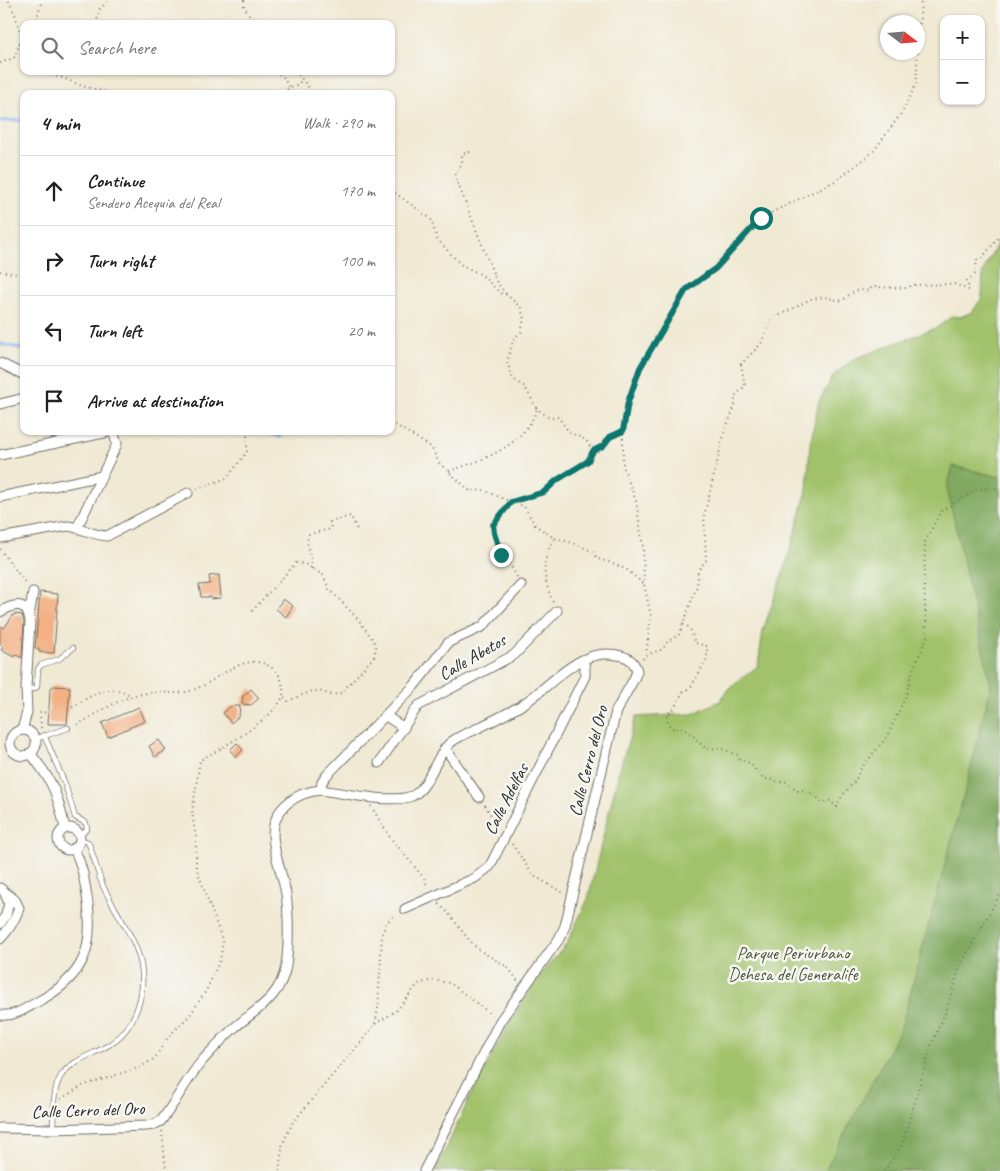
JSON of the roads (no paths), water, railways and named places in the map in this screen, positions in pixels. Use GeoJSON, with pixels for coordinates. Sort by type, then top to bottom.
{"type":"FeatureCollection","features":[{"type":"Feature","properties":{"kind":"street"},"geometry":{"type":"LineString","coordinates":[[0,363],[20,373]]}},
{"type":"Feature","properties":{"kind":"street"},"geometry":{"type":"LineString","coordinates":[[0,404],[20,399]]}},
{"type":"Feature","properties":{"kind":"street"},"geometry":{"type":"LineString","coordinates":[[0,455],[94,435]]}},
{"type":"Feature","properties":{"kind":"street"},"geometry":{"type":"LineString","coordinates":[[77,528],[117,444],[114,435]]}},
{"type":"Feature","properties":{"kind":"street"},"geometry":{"type":"LineString","coordinates":[[0,497],[102,476]]}},
{"type":"Feature","properties":{"kind":"street"},"geometry":{"type":"LineString","coordinates":[[0,538],[61,527],[77,528],[99,535],[112,534],[188,493]]}},
{"type":"Feature","properties":{"kind":"street","name":"Calle Abetos"},"geometry":{"type":"LineString","coordinates":[[321,790],[322,782],[327,775],[414,686],[449,642],[482,627],[521,585]]}},
{"type":"Feature","properties":{"kind":"street"},"geometry":{"type":"LineString","coordinates":[[22,730],[27,712],[29,616],[33,592]]}},
{"type":"Feature","properties":{"kind":"street"},"geometry":{"type":"LineString","coordinates":[[0,612],[11,606],[19,606],[25,609],[29,616]]}},
{"type":"Feature","properties":{"kind":"street","name":"Calle Abetos"},"geometry":{"type":"LineString","coordinates":[[379,763],[418,706],[514,655],[556,610]]}},
{"type":"Feature","properties":{"kind":"street","name":"Calle Cerro del Oro"},"geometry":{"type":"LineString","coordinates":[[0,1128],[146,1126],[161,1121],[201,1062],[234,1028],[264,1006],[281,982],[286,964],[288,910],[286,892],[274,851],[273,841],[274,824],[282,807],[308,791],[321,790],[395,799],[405,798],[417,793],[445,748],[455,739],[527,702],[573,665],[583,660],[594,655],[608,654],[628,658],[637,671],[616,711],[565,926],[559,939],[500,1021],[424,1171]]}},
{"type":"Feature","properties":{"kind":"street","name":"Calle Adelfas"},"geometry":{"type":"LineString","coordinates":[[405,909],[475,878],[490,866],[585,676],[586,667],[583,660]]}},
{"type":"Feature","properties":{"kind":"street"},"geometry":{"type":"LineString","coordinates":[[386,716],[404,728]]}},
{"type":"Feature","properties":{"kind":"street"},"geometry":{"type":"LineString","coordinates":[[22,730],[39,737],[35,747],[26,755],[18,754],[11,749],[10,740],[14,733],[22,730]]}},
{"type":"Feature","properties":{"kind":"street"},"geometry":{"type":"LineString","coordinates":[[445,748],[479,797]]}},
{"type":"Feature","properties":{"kind":"street"},"geometry":{"type":"LineString","coordinates":[[30,753],[47,775],[54,788],[65,828]]}},
{"type":"Feature","properties":{"kind":"street"},"geometry":{"type":"LineString","coordinates":[[65,828],[76,830],[80,837],[74,848],[67,850],[58,843],[58,836],[65,828]]}},
{"type":"Feature","properties":{"kind":"street"},"geometry":{"type":"LineString","coordinates":[[0,1015],[6,1016],[19,1013],[44,998],[68,981],[82,960],[89,944],[90,912],[82,865],[74,848]]}},
{"type":"Feature","properties":{"kind":"street"},"geometry":{"type":"LineString","coordinates":[[0,924],[6,915],[9,903],[2,890]]}},
{"type":"Feature","properties":{"kind":"street"},"geometry":{"type":"LineString","coordinates":[[0,939],[7,932],[19,908],[15,900],[2,890]]}},
{"type":"Feature","properties":{"kind":"lane"},"geometry":{"type":"LineString","coordinates":[[26,688],[34,689],[37,687],[38,669],[41,665],[59,659],[73,648]]}},
{"type":"Feature","properties":{"kind":"lane"},"geometry":{"type":"LineString","coordinates":[[53,1128],[57,1083],[61,1076],[69,1066],[112,1043],[125,1030],[135,1014],[142,984],[142,966],[136,950],[102,884],[88,842],[80,837],[87,829],[86,823],[75,817],[66,784],[39,737],[68,728]]}},
{"type":"Feature","properties":{"kind":"waterway"},"geometry":{"type":"LineString","coordinates":[[0,121],[20,120]]}},
{"type":"Feature","properties":{"kind":"waterway"},"geometry":{"type":"LineString","coordinates":[[0,344],[20,348]]}},
{"type":"Feature","properties":{"kind":"waterway"},"geometry":{"type":"LineString","coordinates":[[274,435],[280,437]]}},
{"type":"Feature","properties":{"kind":"park label","name":"Parque Periurbano Dehesa del Generalife"},"geometry":{"type":"Point","coordinates":[793,963]}}]}
